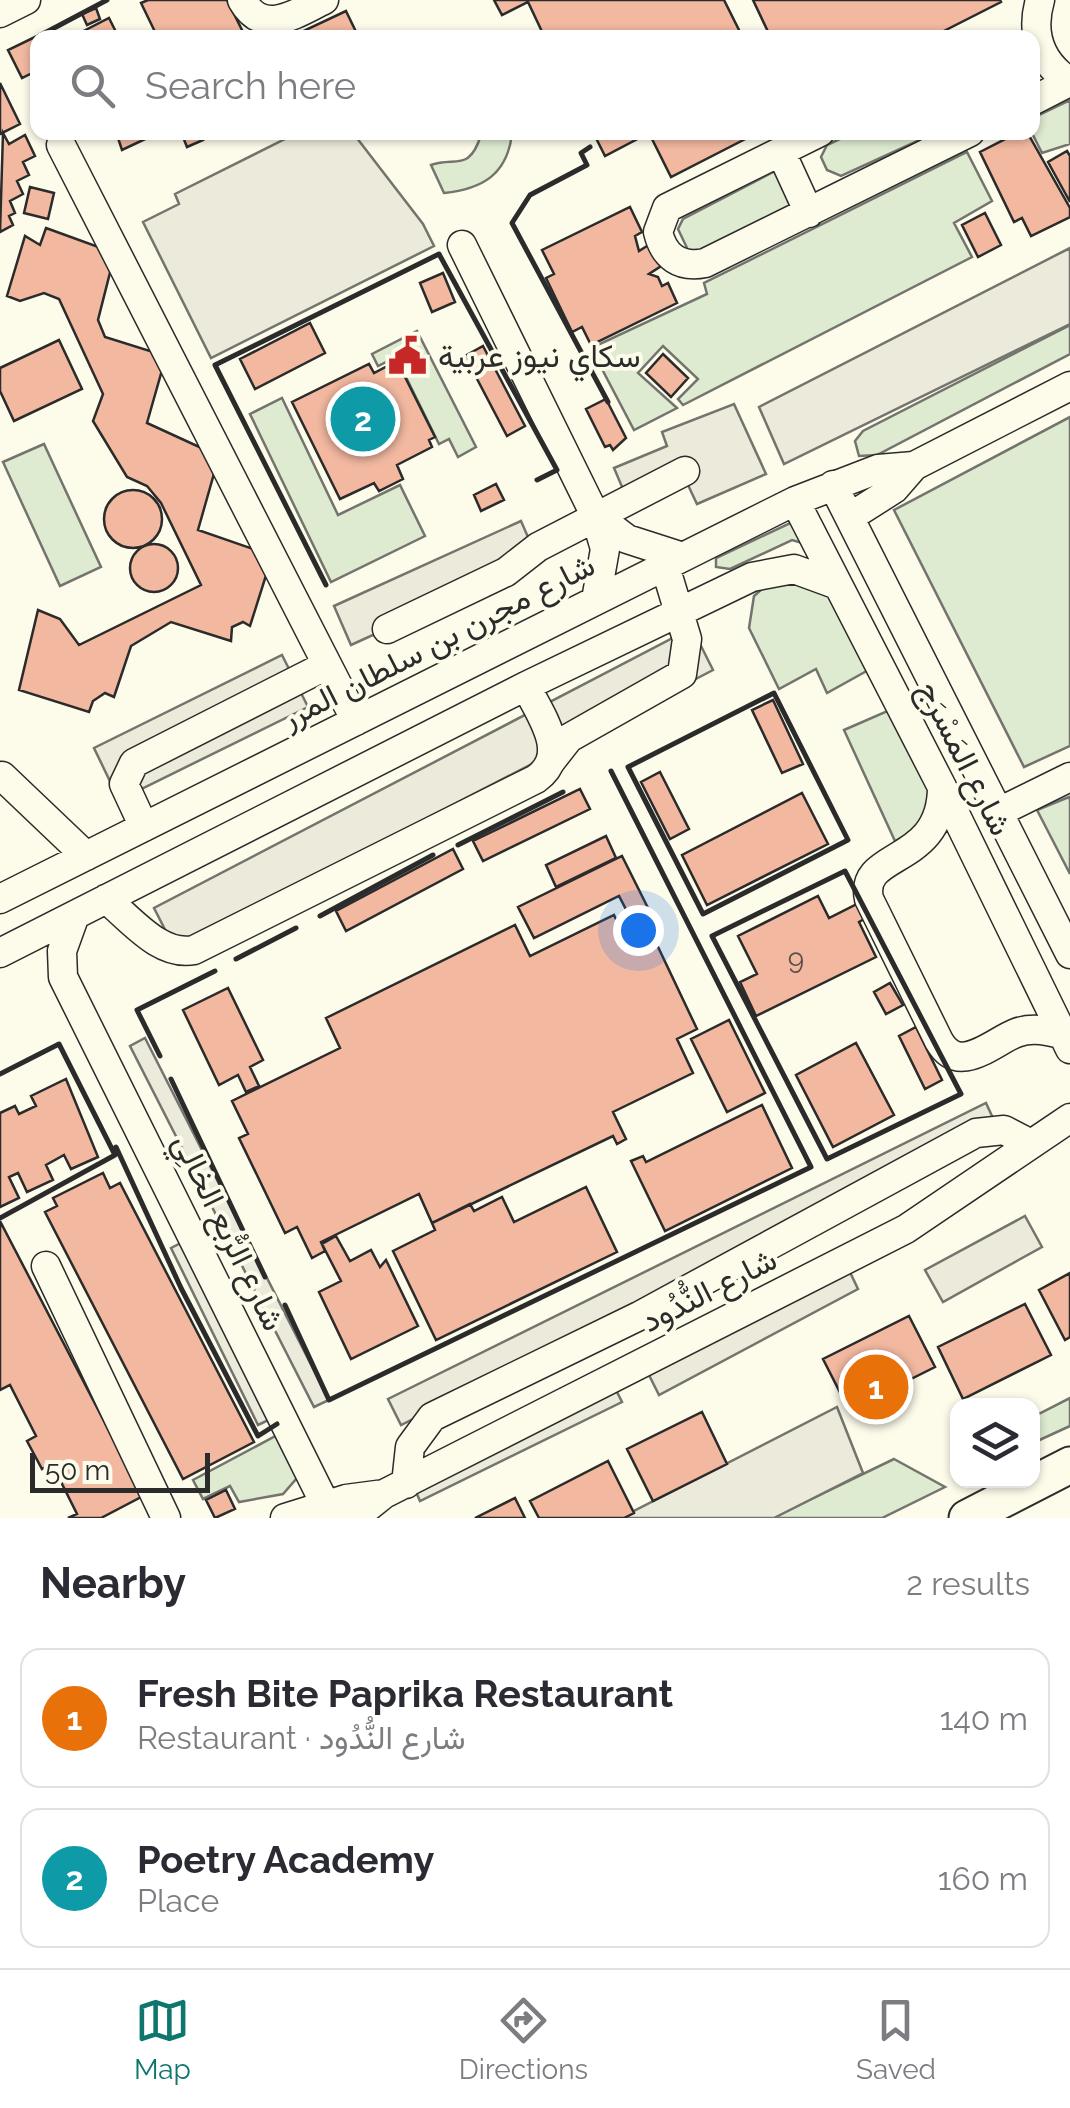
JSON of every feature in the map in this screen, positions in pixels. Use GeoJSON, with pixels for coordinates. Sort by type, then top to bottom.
{"type":"FeatureCollection","features":[{"type":"Feature","properties":{"kind":"main road"},"geometry":{"type":"LineString","coordinates":[[966,1518],[1070,1466]]}},
{"type":"Feature","properties":{"kind":"street"},"geometry":{"type":"LineString","coordinates":[[0,13],[26,0]]}},
{"type":"Feature","properties":{"kind":"street"},"geometry":{"type":"LineString","coordinates":[[242,0],[258,18],[274,22],[324,0]]}},
{"type":"Feature","properties":{"kind":"street"},"geometry":{"type":"LineString","coordinates":[[1018,30],[1038,12]]}},
{"type":"Feature","properties":{"kind":"street"},"geometry":{"type":"LineString","coordinates":[[1038,12],[1048,64],[1069,82],[1040,97]]}},
{"type":"Feature","properties":{"kind":"street"},"geometry":{"type":"LineString","coordinates":[[804,140],[677,200],[660,219],[661,245],[680,263],[706,263],[954,140]]}},
{"type":"Feature","properties":{"kind":"street"},"geometry":{"type":"LineString","coordinates":[[61,145],[356,721]]}},
{"type":"Feature","properties":{"kind":"street"},"geometry":{"type":"LineString","coordinates":[[781,152],[809,213]]}},
{"type":"Feature","properties":{"kind":"street"},"geometry":{"type":"LineString","coordinates":[[462,245],[595,515],[606,566],[596,600]]}},
{"type":"Feature","properties":{"kind":"street","name":"شارع مجرن بن سلطان المرر"},"geometry":{"type":"LineString","coordinates":[[850,517],[894,488],[914,466],[1070,386]]}},
{"type":"Feature","properties":{"kind":"street","name":"شارع مجرن بن سلطان المرر"},"geometry":{"type":"LineString","coordinates":[[0,900],[794,501],[878,469],[914,466]]}},
{"type":"Feature","properties":{"kind":"street"},"geometry":{"type":"LineString","coordinates":[[387,629],[506,572],[538,547],[685,471]]}},
{"type":"Feature","properties":{"kind":"street","name":"شارع المَسْرَج"},"geometry":{"type":"LineString","coordinates":[[833,485],[1070,954]]}},
{"type":"Feature","properties":{"kind":"street","name":"شارع المَسْرَج"},"geometry":{"type":"LineString","coordinates":[[794,501],[942,787],[1067,1042]]}},
{"type":"Feature","properties":{"kind":"street"},"geometry":{"type":"LineString","coordinates":[[106,900],[162,945],[177,951],[194,950],[536,779],[569,738],[682,674],[688,651],[674,562],[627,539],[595,515]]}},
{"type":"Feature","properties":{"kind":"street"},"geometry":{"type":"LineString","coordinates":[[1,952],[526,686],[752,577],[780,570],[808,572],[835,584]]}},
{"type":"Feature","properties":{"kind":"street"},"geometry":{"type":"LineString","coordinates":[[144,827],[124,784],[134,763],[328,665]]}},
{"type":"Feature","properties":{"kind":"street"},"geometry":{"type":"LineString","coordinates":[[526,686],[551,737],[551,762]]}},
{"type":"Feature","properties":{"kind":"street"},"geometry":{"type":"LineString","coordinates":[[908,724],[917,728],[936,724],[947,708]]}},
{"type":"Feature","properties":{"kind":"street"},"geometry":{"type":"LineString","coordinates":[[2,776],[86,856]]}},
{"type":"Feature","properties":{"kind":"street"},"geometry":{"type":"LineString","coordinates":[[999,812],[1070,777]]}},
{"type":"Feature","properties":{"kind":"street"},"geometry":{"type":"LineString","coordinates":[[942,787],[934,830],[924,842],[876,870],[868,883],[869,899],[939,1041],[950,1054],[966,1058],[1028,1030],[1067,1042]]}},
{"type":"Feature","properties":{"kind":"street"},"geometry":{"type":"LineString","coordinates":[[63,977],[62,951],[75,916]]}},
{"type":"Feature","properties":{"kind":"street"},"geometry":{"type":"LineString","coordinates":[[1,952],[41,962],[63,977]]}},
{"type":"Feature","properties":{"kind":"street","name":"شارع الرُّبع الخالِي"},"geometry":{"type":"LineString","coordinates":[[63,977],[329,1511]]}},
{"type":"Feature","properties":{"kind":"street"},"geometry":{"type":"LineString","coordinates":[[395,1489],[410,1447],[432,1417],[640,1316],[976,1133],[1056,1131]]}},
{"type":"Feature","properties":{"kind":"street","name":"شارع النُّدُود"},"geometry":{"type":"LineString","coordinates":[[354,1518],[395,1489],[906,1229],[1056,1131]]}},
{"type":"Feature","properties":{"kind":"street"},"geometry":{"type":"LineString","coordinates":[[46,1266],[166,1518]]}},
{"type":"Feature","properties":{"kind":"street","name":"شارع النُّدُود"},"geometry":{"type":"LineString","coordinates":[[285,1518],[329,1511],[395,1489]]}},
{"type":"Feature","properties":{"kind":"green space"},"geometry":{"type":"Polygon","coordinates":[[[1070,100],[1070,144],[1042,153],[1036,140],[1040,140],[1040,115],[1070,100]]]}},
{"type":"Feature","properties":{"kind":"green space"},"geometry":{"type":"Polygon","coordinates":[[[479,140],[511,140],[505,160],[490,177],[470,188],[444,193],[431,165],[466,159],[479,140]]]}},
{"type":"Feature","properties":{"kind":"green space"},"geometry":{"type":"Polygon","coordinates":[[[838,140],[920,140],[841,176],[827,170],[821,157],[827,145],[838,140]]]}},
{"type":"Feature","properties":{"kind":"green space"},"geometry":{"type":"Polygon","coordinates":[[[967,152],[992,201],[954,223],[972,257],[683,405],[678,399],[698,379],[663,346],[638,373],[677,408],[634,430],[591,348],[707,294],[704,283],[967,152]]]}},
{"type":"Feature","properties":{"kind":"green space"},"geometry":{"type":"Polygon","coordinates":[[[781,168],[794,204],[697,252],[688,250],[678,229],[683,219],[781,168]]]}},
{"type":"Feature","properties":{"kind":"green space"},"geometry":{"type":"Polygon","coordinates":[[[1070,325],[1070,354],[877,455],[859,456],[855,441],[863,431],[1070,325]]]}},
{"type":"Feature","properties":{"kind":"green space"},"geometry":{"type":"Polygon","coordinates":[[[417,331],[476,447],[458,457],[449,439],[439,444],[396,357],[378,366],[372,354],[417,331]]]}},
{"type":"Feature","properties":{"kind":"green space"},"geometry":{"type":"Polygon","coordinates":[[[282,398],[338,515],[400,485],[425,536],[331,582],[250,414],[282,398]]]}},
{"type":"Feature","properties":{"kind":"green space"},"geometry":{"type":"Polygon","coordinates":[[[1070,417],[1070,746],[1024,767],[894,510],[1070,417]]]}},
{"type":"Feature","properties":{"kind":"green space"},"geometry":{"type":"Polygon","coordinates":[[[44,444],[101,567],[60,586],[3,462],[44,444]]]}},
{"type":"Feature","properties":{"kind":"green space"},"geometry":{"type":"Polygon","coordinates":[[[803,517],[809,545],[792,540],[730,569],[716,567],[716,558],[803,517]]]}},
{"type":"Feature","properties":{"kind":"green space"},"geometry":{"type":"Polygon","coordinates":[[[784,570],[823,571],[872,668],[827,693],[816,669],[779,689],[749,628],[754,596],[784,570]]]}},
{"type":"Feature","properties":{"kind":"green space"},"geometry":{"type":"Polygon","coordinates":[[[892,709],[944,794],[932,822],[895,841],[844,730],[892,709]]]}},
{"type":"Feature","properties":{"kind":"green space"},"geometry":{"type":"Polygon","coordinates":[[[1069,797],[1070,800],[1070,874],[1037,810],[1069,797]]]}},
{"type":"Feature","properties":{"kind":"green space"},"geometry":{"type":"Polygon","coordinates":[[[1070,1398],[1070,1426],[1040,1440],[1040,1413],[1070,1398]]]}},
{"type":"Feature","properties":{"kind":"green space"},"geometry":{"type":"Polygon","coordinates":[[[283,1432],[303,1471],[283,1494],[239,1502],[230,1486],[203,1499],[193,1480],[283,1432]]]}},
{"type":"Feature","properties":{"kind":"green space"},"geometry":{"type":"Polygon","coordinates":[[[894,1459],[945,1487],[882,1518],[772,1518],[894,1459]]]}},
{"type":"Feature","properties":{"kind":"shaded area"},"geometry":{"type":"Polygon","coordinates":[[[283,140],[358,140],[423,224],[434,246],[211,358],[143,222],[179,204],[175,194],[283,140]]]}},
{"type":"Feature","properties":{"kind":"shaded area"},"geometry":{"type":"Polygon","coordinates":[[[1070,248],[1070,324],[784,464],[759,407],[1070,248]]]}},
{"type":"Feature","properties":{"kind":"shaded area"},"geometry":{"type":"Polygon","coordinates":[[[734,404],[766,474],[697,504],[688,485],[631,508],[614,468],[667,446],[662,432],[734,404]]]}},
{"type":"Feature","properties":{"kind":"shaded area"},"geometry":{"type":"Polygon","coordinates":[[[521,521],[538,560],[351,645],[334,606],[521,521]]]}},
{"type":"Feature","properties":{"kind":"shaded area"},"geometry":{"type":"Polygon","coordinates":[[[692,628],[713,670],[175,949],[154,908],[692,628]]]}},
{"type":"Feature","properties":{"kind":"shaded area"},"geometry":{"type":"Polygon","coordinates":[[[282,655],[308,707],[119,800],[94,748],[282,655]]]}},
{"type":"Feature","properties":{"kind":"shaded area"},"geometry":{"type":"Polygon","coordinates":[[[145,1038],[329,1400],[314,1407],[130,1046],[145,1038]]]}},
{"type":"Feature","properties":{"kind":"shaded area"},"geometry":{"type":"Polygon","coordinates":[[[986,1103],[998,1129],[401,1425],[388,1399],[986,1103]]]}},
{"type":"Feature","properties":{"kind":"shaded area"},"geometry":{"type":"Polygon","coordinates":[[[1025,1216],[1042,1247],[943,1302],[925,1270],[1025,1216]]]}},
{"type":"Feature","properties":{"kind":"shaded area"},"geometry":{"type":"Polygon","coordinates":[[[187,1240],[275,1417],[258,1425],[171,1248],[187,1240]]]}},
{"type":"Feature","properties":{"kind":"shaded area"},"geometry":{"type":"Polygon","coordinates":[[[848,1268],[858,1289],[659,1395],[649,1375],[848,1268]]]}},
{"type":"Feature","properties":{"kind":"shaded area"},"geometry":{"type":"Polygon","coordinates":[[[614,1386],[622,1402],[420,1501],[413,1485],[614,1386]]]}},
{"type":"Feature","properties":{"kind":"shaded area"},"geometry":{"type":"Polygon","coordinates":[[[837,1407],[863,1473],[774,1518],[620,1518],[837,1407]]]}},
{"type":"Feature","properties":{"kind":"building"},"geometry":{"type":"Polygon","coordinates":[[[227,0],[242,30],[154,30],[141,3],[227,0]]]}},
{"type":"Feature","properties":{"kind":"building"},"geometry":{"type":"Polygon","coordinates":[[[494,0],[724,0],[739,30],[541,30],[528,2],[502,15],[494,0]]]}},
{"type":"Feature","properties":{"kind":"building"},"geometry":{"type":"Polygon","coordinates":[[[753,0],[1001,2],[946,30],[767,30],[753,0]]]}},
{"type":"Feature","properties":{"kind":"building"},"geometry":{"type":"Polygon","coordinates":[[[96,8],[100,19],[87,25],[82,14],[96,8]]]}},
{"type":"Feature","properties":{"kind":"building"},"geometry":{"type":"Polygon","coordinates":[[[346,11],[355,30],[306,30],[346,11]]]}},
{"type":"Feature","properties":{"kind":"building"},"geometry":{"type":"Polygon","coordinates":[[[109,18],[115,30],[86,30],[109,18]]]}},
{"type":"Feature","properties":{"kind":"building"},"geometry":{"type":"Polygon","coordinates":[[[30,39],[30,74],[22,78],[8,50],[30,39]]]}},
{"type":"Feature","properties":{"kind":"building"},"geometry":{"type":"Polygon","coordinates":[[[0,83],[20,124],[0,134],[0,83]]]}},
{"type":"Feature","properties":{"kind":"building"},"geometry":{"type":"Polygon","coordinates":[[[3,133],[9,144],[25,135],[35,156],[23,162],[29,175],[17,181],[23,194],[10,201],[15,213],[9,216],[13,225],[0,232],[3,133]]]}},
{"type":"Feature","properties":{"kind":"building"},"geometry":{"type":"Polygon","coordinates":[[[119,140],[143,140],[122,150],[119,140]]]}},
{"type":"Feature","properties":{"kind":"building"},"geometry":{"type":"Polygon","coordinates":[[[184,140],[203,140],[187,147],[184,140]]]}},
{"type":"Feature","properties":{"kind":"building"},"geometry":{"type":"Polygon","coordinates":[[[597,140],[636,140],[605,156],[597,140]]]}},
{"type":"Feature","properties":{"kind":"building"},"geometry":{"type":"Polygon","coordinates":[[[652,140],[743,140],[671,177],[652,140]]]}},
{"type":"Feature","properties":{"kind":"building"},"geometry":{"type":"Polygon","coordinates":[[[1003,140],[1032,140],[1070,208],[1070,217],[1031,236],[1022,218],[1014,222],[980,152],[1003,140]]]}},
{"type":"Feature","properties":{"kind":"building"},"geometry":{"type":"Polygon","coordinates":[[[1067,151],[1070,156],[1070,202],[1048,162],[1067,151]]]}},
{"type":"Feature","properties":{"kind":"building"},"geometry":{"type":"Polygon","coordinates":[[[30,187],[54,193],[48,219],[24,213],[30,187]]]}},
{"type":"Feature","properties":{"kind":"building"},"geometry":{"type":"Polygon","coordinates":[[[630,207],[642,232],[635,236],[639,251],[658,239],[669,261],[649,274],[658,277],[662,286],[668,283],[677,303],[591,345],[582,327],[572,332],[546,278],[554,274],[542,250],[630,207]]]}},
{"type":"Feature","properties":{"kind":"building"},"geometry":{"type":"Polygon","coordinates":[[[985,213],[1001,245],[978,257],[962,225],[985,213]]]}},
{"type":"Feature","properties":{"kind":"building"},"geometry":{"type":"Polygon","coordinates":[[[46,228],[115,253],[98,320],[105,337],[166,356],[147,423],[219,456],[198,530],[259,551],[269,566],[250,626],[243,622],[232,627],[231,641],[171,622],[131,646],[114,697],[105,693],[93,701],[89,712],[19,690],[38,610],[60,619],[79,645],[201,585],[161,503],[147,486],[127,477],[93,421],[103,394],[59,299],[44,293],[20,301],[7,296],[25,236],[40,245],[46,228]]]}},
{"type":"Feature","properties":{"kind":"building"},"geometry":{"type":"Polygon","coordinates":[[[443,273],[455,302],[432,312],[420,283],[443,273]]]}},
{"type":"Feature","properties":{"kind":"building"},"geometry":{"type":"Polygon","coordinates":[[[310,323],[325,353],[255,389],[240,359],[310,323]]]}},
{"type":"Feature","properties":{"kind":"building"},"geometry":{"type":"Polygon","coordinates":[[[59,340],[82,389],[14,421],[0,391],[0,368],[59,340]]]}},
{"type":"Feature","properties":{"kind":"building"},"geometry":{"type":"Polygon","coordinates":[[[483,346],[525,426],[507,436],[465,356],[483,346]]]}},
{"type":"Feature","properties":{"kind":"building"},"geometry":{"type":"Polygon","coordinates":[[[663,354],[688,378],[671,397],[646,373],[663,354]]]}},
{"type":"Feature","properties":{"kind":"building"},"geometry":{"type":"Polygon","coordinates":[[[397,361],[435,437],[429,440],[432,447],[397,465],[403,479],[379,491],[374,483],[340,499],[292,402],[369,364],[374,373],[397,361]]]}},
{"type":"Feature","properties":{"kind":"building"},"geometry":{"type":"Polygon","coordinates":[[[606,399],[626,438],[613,450],[610,445],[605,447],[586,409],[606,399]]]}},
{"type":"Feature","properties":{"kind":"building"},"geometry":{"type":"Polygon","coordinates":[[[496,484],[504,500],[481,511],[474,495],[496,484]]]}},
{"type":"Feature","properties":{"kind":"building"},"geometry":{"type":"Polygon","coordinates":[[[133,490],[154,498],[162,519],[154,540],[133,548],[112,540],[104,519],[112,498],[133,490]]]}},
{"type":"Feature","properties":{"kind":"building"},"geometry":{"type":"Polygon","coordinates":[[[154,544],[171,551],[178,568],[171,585],[154,592],[137,585],[130,568],[137,551],[154,544]]]}},
{"type":"Feature","properties":{"kind":"building"},"geometry":{"type":"Polygon","coordinates":[[[773,700],[803,764],[782,773],[752,710],[773,700]]]}},
{"type":"Feature","properties":{"kind":"building"},"geometry":{"type":"Polygon","coordinates":[[[660,772],[689,829],[670,839],[641,782],[660,772]]]}},
{"type":"Feature","properties":{"kind":"building"},"geometry":{"type":"Polygon","coordinates":[[[580,789],[590,809],[483,861],[473,841],[580,789]]]}},
{"type":"Feature","properties":{"kind":"building"},"geometry":{"type":"Polygon","coordinates":[[[802,793],[828,844],[707,905],[682,855],[802,793]]]}},
{"type":"Feature","properties":{"kind":"building"},"geometry":{"type":"Polygon","coordinates":[[[606,836],[616,858],[556,887],[546,865],[606,836]]]}},
{"type":"Feature","properties":{"kind":"building"},"geometry":{"type":"Polygon","coordinates":[[[453,849],[463,869],[346,931],[336,911],[453,849]]]}},
{"type":"Feature","properties":{"kind":"building"},"geometry":{"type":"Polygon","coordinates":[[[622,856],[650,912],[632,921],[619,896],[534,938],[518,907],[622,856]]]}},
{"type":"Feature","properties":{"kind":"building"},"geometry":{"type":"Polygon","coordinates":[[[818,896],[829,918],[859,903],[866,918],[859,922],[876,957],[756,1016],[740,982],[757,974],[738,936],[818,896]]]}},
{"type":"Feature","properties":{"kind":"building"},"geometry":{"type":"Polygon","coordinates":[[[614,915],[627,942],[650,930],[697,1029],[677,1039],[693,1073],[613,1112],[626,1139],[617,1144],[613,1136],[432,1223],[419,1194],[321,1242],[325,1251],[312,1258],[297,1227],[285,1233],[239,1138],[248,1134],[232,1101],[340,1048],[326,1018],[515,925],[530,956],[614,915]]]}},
{"type":"Feature","properties":{"kind":"building"},"geometry":{"type":"Polygon","coordinates":[[[890,983],[903,1005],[886,1014],[874,992],[890,983]]]}},
{"type":"Feature","properties":{"kind":"building"},"geometry":{"type":"Polygon","coordinates":[[[228,988],[263,1060],[250,1067],[259,1086],[246,1092],[238,1075],[219,1085],[183,1010],[228,988]]]}},
{"type":"Feature","properties":{"kind":"building"},"geometry":{"type":"Polygon","coordinates":[[[729,1020],[765,1093],[727,1112],[691,1039],[729,1020]]]}},
{"type":"Feature","properties":{"kind":"building"},"geometry":{"type":"Polygon","coordinates":[[[916,1027],[942,1080],[925,1089],[899,1036],[916,1027]]]}},
{"type":"Feature","properties":{"kind":"building"},"geometry":{"type":"Polygon","coordinates":[[[856,1043],[894,1115],[833,1147],[796,1075],[856,1043]]]}},
{"type":"Feature","properties":{"kind":"building"},"geometry":{"type":"Polygon","coordinates":[[[66,1079],[98,1157],[71,1169],[64,1155],[46,1165],[53,1180],[27,1192],[18,1173],[9,1177],[19,1198],[0,1207],[0,1113],[15,1106],[19,1114],[36,1106],[31,1096],[66,1079]]]}},
{"type":"Feature","properties":{"kind":"building"},"geometry":{"type":"Polygon","coordinates":[[[762,1105],[792,1168],[665,1231],[631,1161],[643,1156],[646,1162],[762,1105]]]}},
{"type":"Feature","properties":{"kind":"building"},"geometry":{"type":"Polygon","coordinates":[[[103,1173],[110,1188],[120,1183],[254,1442],[183,1479],[45,1212],[57,1206],[53,1198],[103,1173]]]}},
{"type":"Feature","properties":{"kind":"building"},"geometry":{"type":"Polygon","coordinates":[[[586,1187],[617,1252],[436,1340],[393,1251],[435,1230],[432,1223],[470,1204],[474,1211],[502,1197],[514,1222],[586,1187]]]}},
{"type":"Feature","properties":{"kind":"building"},"geometry":{"type":"Polygon","coordinates":[[[0,1221],[143,1496],[101,1518],[68,1518],[77,1514],[52,1464],[42,1469],[27,1441],[36,1436],[10,1385],[0,1390],[0,1221]]]}},
{"type":"Feature","properties":{"kind":"building"},"geometry":{"type":"Polygon","coordinates":[[[336,1236],[350,1261],[371,1250],[380,1267],[386,1260],[418,1326],[351,1359],[319,1292],[341,1281],[322,1244],[336,1236]]]}},
{"type":"Feature","properties":{"kind":"building"},"geometry":{"type":"Polygon","coordinates":[[[1070,1273],[1070,1337],[1065,1340],[1039,1290],[1070,1273]]]}},
{"type":"Feature","properties":{"kind":"building"},"geometry":{"type":"Polygon","coordinates":[[[1025,1304],[1051,1355],[963,1398],[938,1347],[1025,1304]]]}},
{"type":"Feature","properties":{"kind":"building"},"geometry":{"type":"Polygon","coordinates":[[[909,1316],[935,1367],[849,1410],[823,1359],[909,1316]]]}},
{"type":"Feature","properties":{"kind":"building"},"geometry":{"type":"Polygon","coordinates":[[[702,1412],[727,1464],[653,1501],[627,1449],[702,1412]]]}},
{"type":"Feature","properties":{"kind":"building"},"geometry":{"type":"Polygon","coordinates":[[[608,1461],[634,1513],[624,1518],[539,1518],[530,1501],[608,1461]]]}},
{"type":"Feature","properties":{"kind":"building"},"geometry":{"type":"Polygon","coordinates":[[[226,1490],[235,1509],[215,1518],[206,1500],[226,1490]]]}},
{"type":"Feature","properties":{"kind":"building"},"geometry":{"type":"Polygon","coordinates":[[[515,1498],[525,1518],[475,1518],[515,1498]]]}},
{"type":"Feature","properties":{"kind":"wall"},"geometry":{"type":"LineString","coordinates":[[50,30],[107,0]]}},
{"type":"Feature","properties":{"kind":"wall"},"geometry":{"type":"LineString","coordinates":[[590,147],[581,153],[587,165],[530,195],[512,223],[608,402]]}},
{"type":"Feature","properties":{"kind":"wall"},"geometry":{"type":"LineString","coordinates":[[326,585],[215,365],[439,254],[557,470],[537,480]]}},
{"type":"Feature","properties":{"kind":"wall"},"geometry":{"type":"LineString","coordinates":[[774,693],[848,840],[703,914],[628,767],[774,693]]}},
{"type":"Feature","properties":{"kind":"wall"},"geometry":{"type":"LineString","coordinates":[[285,1305],[329,1400],[811,1167],[611,771]]}},
{"type":"Feature","properties":{"kind":"wall"},"geometry":{"type":"LineString","coordinates":[[458,845],[563,792]]}},
{"type":"Feature","properties":{"kind":"wall"},"geometry":{"type":"LineString","coordinates":[[320,916],[433,855]]}},
{"type":"Feature","properties":{"kind":"wall"},"geometry":{"type":"LineString","coordinates":[[845,871],[961,1094],[827,1159],[712,936],[845,871]]}},
{"type":"Feature","properties":{"kind":"wall"},"geometry":{"type":"LineString","coordinates":[[236,959],[296,928]]}},
{"type":"Feature","properties":{"kind":"wall"},"geometry":{"type":"LineString","coordinates":[[160,1056],[137,1010],[215,971]]}},
{"type":"Feature","properties":{"kind":"wall"},"geometry":{"type":"LineString","coordinates":[[0,1074],[59,1044],[115,1155],[0,1218]]}},
{"type":"Feature","properties":{"kind":"wall"},"geometry":{"type":"LineString","coordinates":[[171,1079],[265,1277]]}},
{"type":"Feature","properties":{"kind":"wall"},"geometry":{"type":"LineString","coordinates":[[116,1147],[181,1288],[258,1436],[277,1424]]}},
{"type":"Feature","properties":{"kind":"place","name":"سكاي نيوز عربية"},"geometry":{"type":"Point","coordinates":[408,356]}},
{"type":"Feature","properties":{"kind":"place","name":"Poetry Academy"},"geometry":{"type":"Point","coordinates":[363,419]}},
{"type":"Feature","properties":{"kind":"place","name":"Fresh Bite Paprika Restaurant"},"geometry":{"type":"Point","coordinates":[876,1387]}}]}
